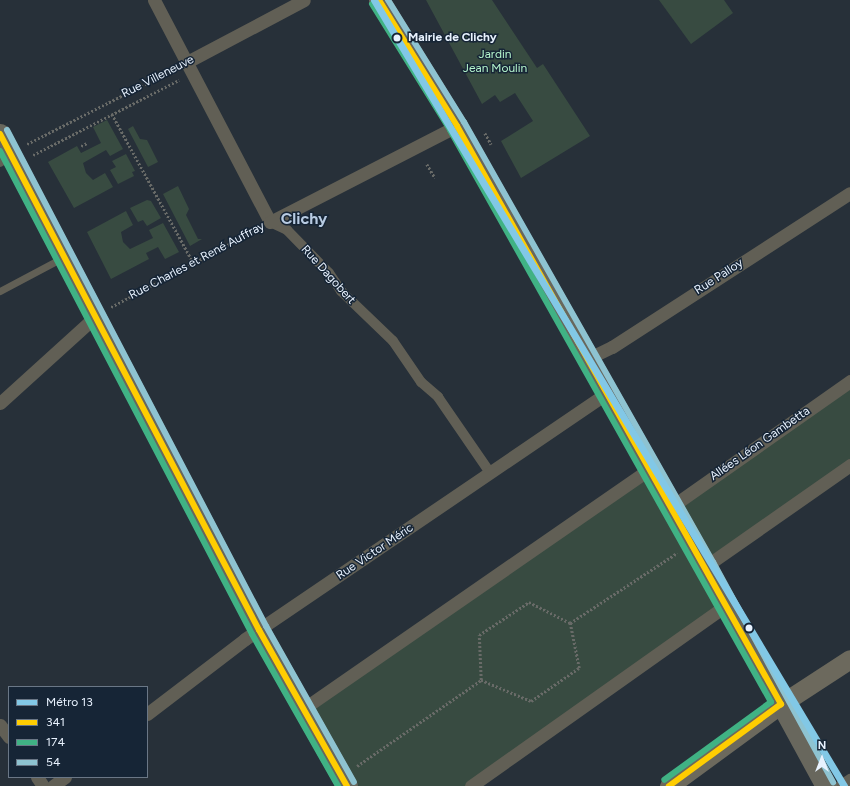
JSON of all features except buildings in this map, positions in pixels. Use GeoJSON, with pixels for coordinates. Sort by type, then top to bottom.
{"type":"FeatureCollection","features":[{"type":"Feature","properties":{"kind":"main road"},"geometry":{"type":"LineString","coordinates":[[379,0],[457,126],[606,394],[706,566],[826,786]]}},
{"type":"Feature","properties":{"kind":"main road"},"geometry":{"type":"LineString","coordinates":[[0,134],[5,157],[66,256],[259,630],[344,781]]}},
{"type":"Feature","properties":{"kind":"main road"},"geometry":{"type":"LineString","coordinates":[[669,786],[781,704],[850,659]]}},
{"type":"Feature","properties":{"kind":"street"},"geometry":{"type":"LineString","coordinates":[[154,0],[270,222]]}},
{"type":"Feature","properties":{"kind":"street","name":"Rue Villeneuve"},"geometry":{"type":"LineString","coordinates":[[190,68],[304,0]]}},
{"type":"Feature","properties":{"kind":"street","name":"Rue Charles et René Auffray"},"geometry":{"type":"LineString","coordinates":[[270,222],[457,126]]}},
{"type":"Feature","properties":{"kind":"street","name":"Rue Palloy"},"geometry":{"type":"LineString","coordinates":[[587,359],[612,346],[850,193]]}},
{"type":"Feature","properties":{"kind":"street","name":"Rue Dagobert"},"geometry":{"type":"LineString","coordinates":[[270,222],[287,230],[329,273],[341,291],[393,341],[421,382],[438,397],[491,474]]}},
{"type":"Feature","properties":{"kind":"street"},"geometry":{"type":"LineString","coordinates":[[0,403],[97,315]]}},
{"type":"Feature","properties":{"kind":"street","name":"Allées Léon Gambetta"},"geometry":{"type":"LineString","coordinates":[[671,507],[850,381]]}},
{"type":"Feature","properties":{"kind":"street","name":"Rue Victor Méric"},"geometry":{"type":"LineString","coordinates":[[148,713],[259,630],[491,474],[606,394]]}},
{"type":"Feature","properties":{"kind":"street"},"geometry":{"type":"LineString","coordinates":[[706,566],[850,465]]}},
{"type":"Feature","properties":{"kind":"street"},"geometry":{"type":"LineString","coordinates":[[303,709],[649,469]]}},
{"type":"Feature","properties":{"kind":"street"},"geometry":{"type":"LineString","coordinates":[[471,786],[727,605]]}},
{"type":"Feature","properties":{"kind":"street"},"geometry":{"type":"LineString","coordinates":[[0,724],[8,736]]}},
{"type":"Feature","properties":{"kind":"street"},"geometry":{"type":"LineString","coordinates":[[53,786],[64,778]]}},
{"type":"Feature","properties":{"kind":"street"},"geometry":{"type":"LineString","coordinates":[[841,786],[850,780]]}},
{"type":"Feature","properties":{"kind":"lane"},"geometry":{"type":"LineString","coordinates":[[0,291],[66,256]]}},
{"type":"Feature","properties":{"kind":"path"},"geometry":{"type":"LineString","coordinates":[[30,156],[112,114],[190,68]]}},
{"type":"Feature","properties":{"kind":"path","name":"Rue Villeneuve"},"geometry":{"type":"LineString","coordinates":[[5,157],[190,68]]}},
{"type":"Feature","properties":{"kind":"path"},"geometry":{"type":"LineString","coordinates":[[112,114],[193,262]]}},
{"type":"Feature","properties":{"kind":"path"},"geometry":{"type":"LineString","coordinates":[[485,133],[491,144]]}},
{"type":"Feature","properties":{"kind":"path"},"geometry":{"type":"LineString","coordinates":[[82,146],[87,143]]}},
{"type":"Feature","properties":{"kind":"path"},"geometry":{"type":"LineString","coordinates":[[427,164],[435,178]]}},
{"type":"Feature","properties":{"kind":"path","name":"Rue Charles et René Auffray"},"geometry":{"type":"LineString","coordinates":[[97,315],[193,262],[270,222]]}},
{"type":"Feature","properties":{"kind":"path"},"geometry":{"type":"LineString","coordinates":[[570,623],[692,543]]}},
{"type":"Feature","properties":{"kind":"path"},"geometry":{"type":"LineString","coordinates":[[481,680],[479,636],[529,602],[570,623]]}},
{"type":"Feature","properties":{"kind":"path"},"geometry":{"type":"LineString","coordinates":[[481,680],[531,701],[579,668],[570,623]]}},
{"type":"Feature","properties":{"kind":"path"},"geometry":{"type":"LineString","coordinates":[[344,781],[481,680]]}},
{"type":"Feature","properties":{"kind":"green space","name":"Jardin Jean Moulin"},"geometry":{"type":"Polygon","coordinates":[[[426,0],[492,0],[537,68],[543,64],[590,136],[521,178],[501,141],[533,121],[515,93],[500,102],[495,95],[482,104],[426,0]]]}},
{"type":"Feature","properties":{"kind":"green space"},"geometry":{"type":"Polygon","coordinates":[[[659,0],[724,0],[733,13],[691,44],[659,0]]]}},
{"type":"Feature","properties":{"kind":"green space"},"geometry":{"type":"Polygon","coordinates":[[[107,120],[123,149],[110,156],[106,150],[83,163],[86,173],[93,180],[105,173],[113,187],[74,208],[48,162],[77,146],[81,153],[101,143],[93,127],[107,120]]]}},
{"type":"Feature","properties":{"kind":"green space"},"geometry":{"type":"Polygon","coordinates":[[[133,126],[140,139],[147,140],[158,162],[148,167],[128,129],[133,126]]]}},
{"type":"Feature","properties":{"kind":"green space"},"geometry":{"type":"Polygon","coordinates":[[[126,154],[135,171],[132,172],[134,176],[118,184],[110,170],[116,167],[112,161],[126,154]]]}},
{"type":"Feature","properties":{"kind":"green space"},"geometry":{"type":"Polygon","coordinates":[[[178,186],[189,209],[186,215],[198,239],[202,239],[190,246],[163,194],[178,186]]]}},
{"type":"Feature","properties":{"kind":"green space"},"geometry":{"type":"Polygon","coordinates":[[[147,200],[151,201],[161,218],[147,226],[143,220],[138,222],[130,208],[147,200]]]}},
{"type":"Feature","properties":{"kind":"green space"},"geometry":{"type":"Polygon","coordinates":[[[126,211],[133,225],[121,232],[123,242],[130,249],[153,238],[149,230],[163,223],[179,252],[165,259],[158,247],[146,253],[149,259],[111,279],[87,232],[126,211]]]}},
{"type":"Feature","properties":{"kind":"green space"},"geometry":{"type":"Polygon","coordinates":[[[850,381],[850,465],[706,566],[727,605],[471,786],[347,786],[303,709],[649,469],[670,506],[850,381]]]}},
{"type":"Feature","properties":{"kind":"metro line","name":"13"},"geometry":{"type":"LineString","coordinates":[[374,0],[844,786]]}},
{"type":"Feature","properties":{"kind":"transit line","name":"341"},"geometry":{"type":"LineString","coordinates":[[379,0],[457,126],[781,704],[669,786]]}},
{"type":"Feature","properties":{"kind":"transit line","name":"54"},"geometry":{"type":"LineString","coordinates":[[388,0],[464,122],[713,562],[833,782]]}},
{"type":"Feature","properties":{"kind":"transit line","name":"174"},"geometry":{"type":"LineString","coordinates":[[372,4],[450,130],[771,702],[664,780]]}},
{"type":"Feature","properties":{"kind":"transit line","name":"54"},"geometry":{"type":"LineString","coordinates":[[7,130],[266,626],[354,782]]}},
{"type":"Feature","properties":{"kind":"transit line","name":"341"},"geometry":{"type":"LineString","coordinates":[[0,134],[259,630],[347,786]]}},
{"type":"Feature","properties":{"kind":"transit line","name":"174"},"geometry":{"type":"LineString","coordinates":[[0,151],[252,634],[338,786]]}},
{"type":"Feature","properties":{"kind":"place","name":"Mairie de Clichy"},"geometry":{"type":"Point","coordinates":[397,38]}},
{"type":"Feature","properties":{"kind":"district","name":"Clichy"},"geometry":{"type":"Point","coordinates":[304,219]}}]}
